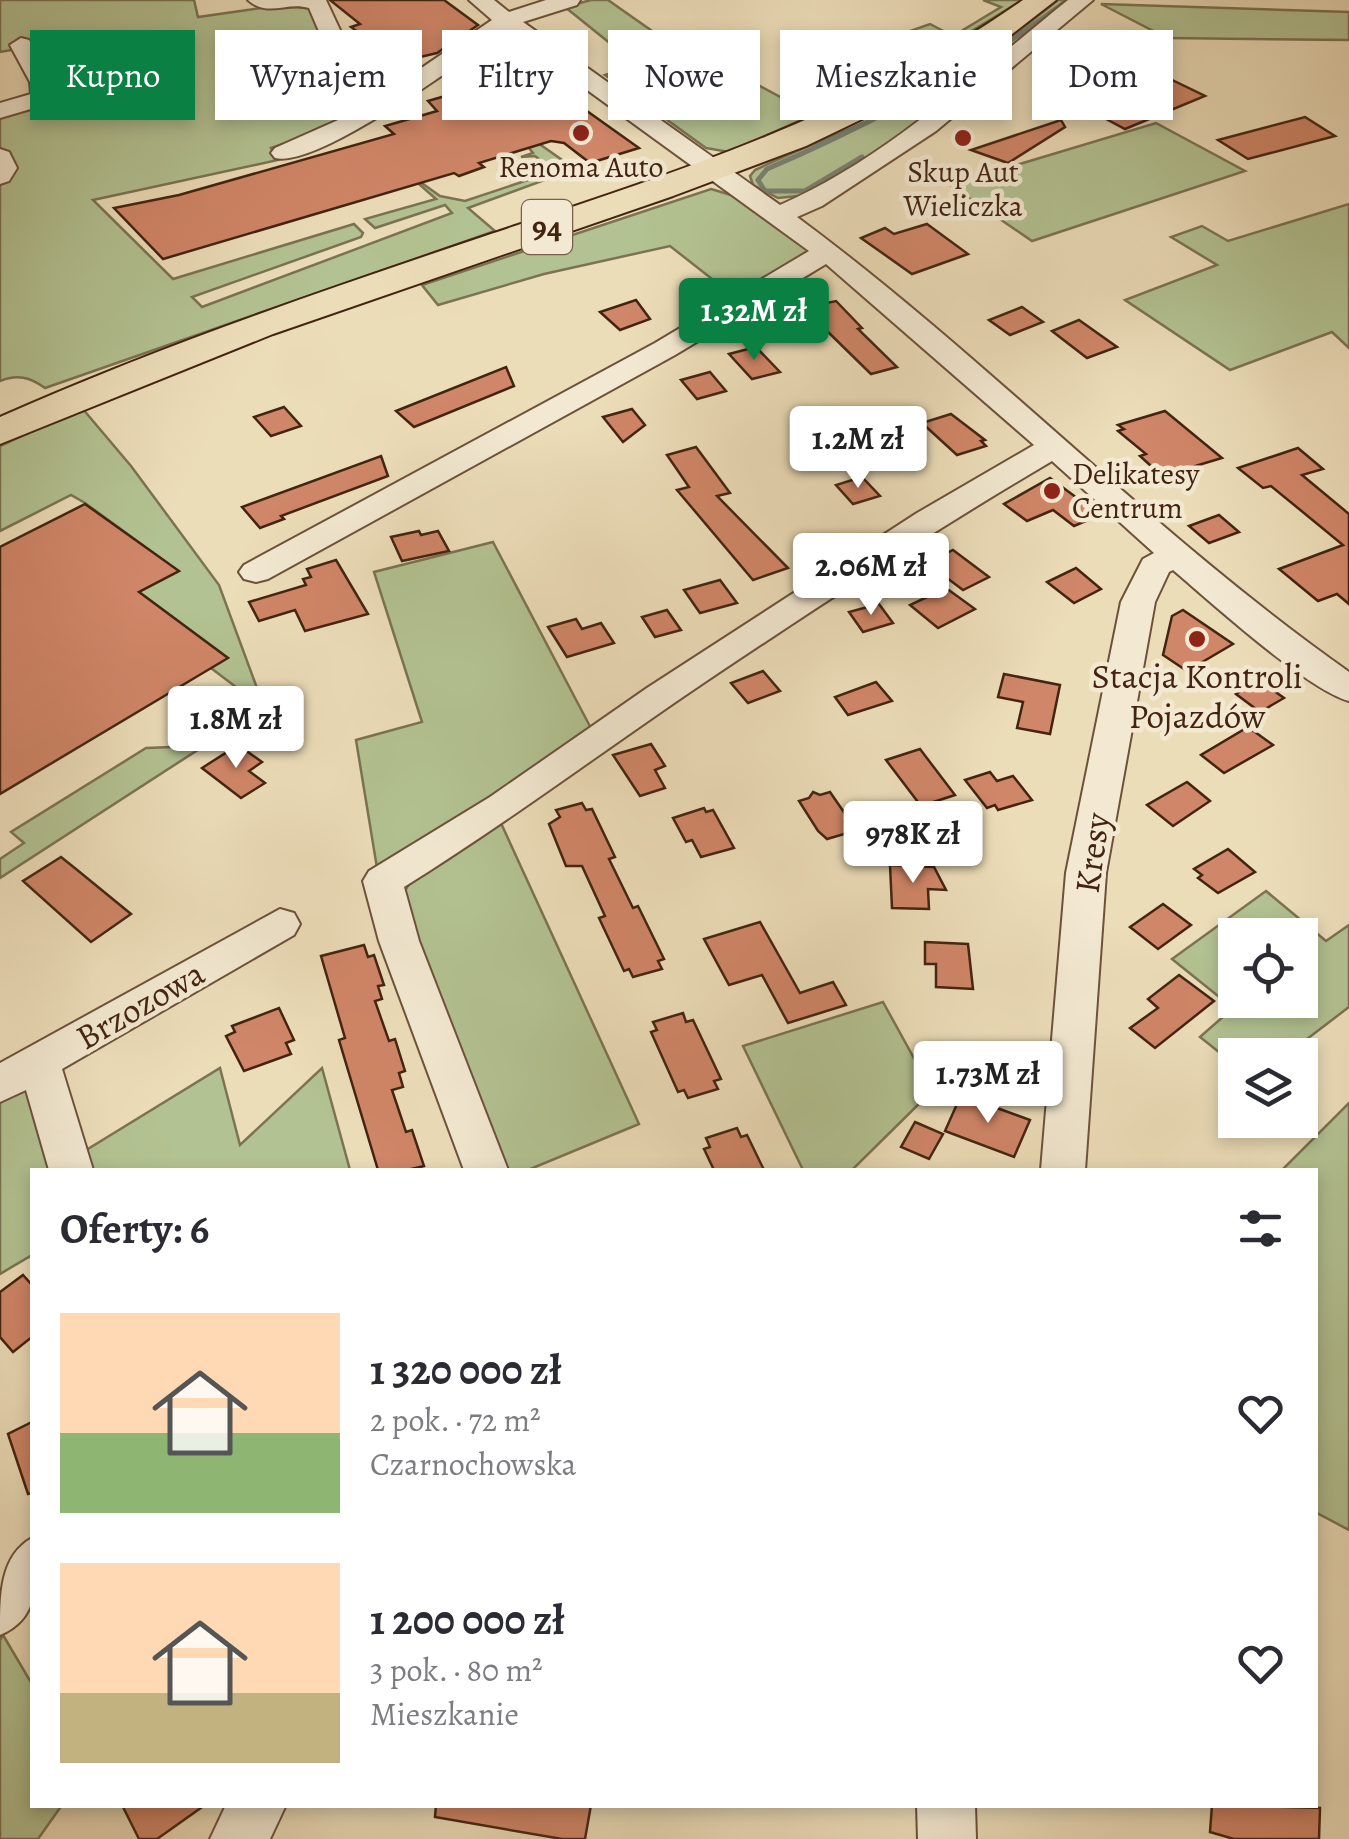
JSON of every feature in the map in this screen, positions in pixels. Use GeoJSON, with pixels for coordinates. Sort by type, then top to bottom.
{"type":"FeatureCollection","features":[{"type":"Feature","properties":{"kind":"main road","name":"94"},"geometry":{"type":"LineString","coordinates":[[0,432],[196,350],[716,170],[876,104],[980,46],[1042,0]]}},
{"type":"Feature","properties":{"kind":"street"},"geometry":{"type":"LineString","coordinates":[[260,0],[270,4],[295,0]]}},
{"type":"Feature","properties":{"kind":"street"},"geometry":{"type":"LineString","coordinates":[[308,0],[318,4],[330,30]]}},
{"type":"Feature","properties":{"kind":"street"},"geometry":{"type":"LineString","coordinates":[[480,0],[827,252],[1055,446],[1175,556],[1254,622],[1349,689]]}},
{"type":"Feature","properties":{"kind":"street"},"geometry":{"type":"LineString","coordinates":[[422,78],[506,20],[570,0]]}},
{"type":"Feature","properties":{"kind":"street"},"geometry":{"type":"LineString","coordinates":[[778,215],[813,200],[927,126],[1082,0]]}},
{"type":"Feature","properties":{"kind":"street"},"geometry":{"type":"LineString","coordinates":[[0,111],[43,98],[45,86],[40,72],[24,58],[20,45]]}},
{"type":"Feature","properties":{"kind":"street"},"geometry":{"type":"LineString","coordinates":[[284,152],[359,120]]}},
{"type":"Feature","properties":{"kind":"street"},"geometry":{"type":"LineString","coordinates":[[0,157],[4,168],[0,176]]}},
{"type":"Feature","properties":{"kind":"street"},"geometry":{"type":"LineString","coordinates":[[256,572],[660,352],[827,252]]}},
{"type":"Feature","properties":{"kind":"street"},"geometry":{"type":"LineString","coordinates":[[485,1168],[399,940],[383,881],[504,807],[660,696],[977,488],[1055,446]]}},
{"type":"Feature","properties":{"kind":"street","name":"Kresy"},"geometry":{"type":"LineString","coordinates":[[1063,1168],[1086,873],[1138,602],[1155,566],[1175,556]]}},
{"type":"Feature","properties":{"kind":"street","name":"Brzozowa"},"geometry":{"type":"LineString","coordinates":[[0,1084],[280,924]]}},
{"type":"Feature","properties":{"kind":"street"},"geometry":{"type":"LineString","coordinates":[[39,1064],[71,1168]]}},
{"type":"Feature","properties":{"kind":"street"},"geometry":{"type":"LineString","coordinates":[[0,1608],[30,1567]]}},
{"type":"Feature","properties":{"kind":"street"},"geometry":{"type":"LineString","coordinates":[[239,1839],[255,1808]]}},
{"type":"Feature","properties":{"kind":"street"},"geometry":{"type":"LineString","coordinates":[[946,1808],[947,1839]]}},
{"type":"Feature","properties":{"kind":"green space"},"geometry":{"type":"Polygon","coordinates":[[[0,0],[194,0],[198,17],[303,2],[316,6],[325,30],[215,30],[215,120],[344,120],[271,148],[278,160],[93,200],[173,279],[354,224],[363,233],[361,237],[192,297],[202,307],[452,213],[445,205],[375,228],[365,219],[436,199],[402,169],[440,196],[465,201],[549,173],[552,169],[535,156],[521,157],[533,153],[508,122],[575,169],[468,208],[495,231],[45,388],[23,378],[0,381],[0,115],[30,110],[30,120],[195,120],[195,30],[30,30],[30,47],[0,52],[0,0]]]}},
{"type":"Feature","properties":{"kind":"green space"},"geometry":{"type":"Polygon","coordinates":[[[608,0],[651,30],[608,30],[608,42],[565,7],[608,0]]]}},
{"type":"Feature","properties":{"kind":"green space"},"geometry":{"type":"Polygon","coordinates":[[[983,0],[1023,0],[973,30],[963,30],[1001,7],[983,0]]]}},
{"type":"Feature","properties":{"kind":"green space"},"geometry":{"type":"Polygon","coordinates":[[[1058,0],[1072,0],[1012,50],[1012,36],[1058,0]]]}},
{"type":"Feature","properties":{"kind":"green space"},"geometry":{"type":"Polygon","coordinates":[[[1101,4],[1349,12],[1349,40],[1173,38],[1173,30],[1151,30],[1101,4]]]}},
{"type":"Feature","properties":{"kind":"green space"},"geometry":{"type":"Polygon","coordinates":[[[930,24],[942,30],[913,30],[930,24]]]}},
{"type":"Feature","properties":{"kind":"green space"},"geometry":{"type":"Polygon","coordinates":[[[760,86],[780,97],[780,120],[801,120],[729,152],[706,148],[667,120],[760,120],[760,86]]]}},
{"type":"Feature","properties":{"kind":"green space"},"geometry":{"type":"Polygon","coordinates":[[[925,120],[808,195],[778,198],[753,185],[750,176],[755,170],[867,121],[925,120]]]}},
{"type":"Feature","properties":{"kind":"green space"},"geometry":{"type":"Polygon","coordinates":[[[1156,123],[1245,171],[1032,241],[950,185],[1156,123]]]}},
{"type":"Feature","properties":{"kind":"green space"},"geometry":{"type":"Polygon","coordinates":[[[711,189],[741,198],[817,254],[740,301],[670,246],[544,274],[438,305],[422,285],[711,189]]]}},
{"type":"Feature","properties":{"kind":"green space"},"geometry":{"type":"Polygon","coordinates":[[[1349,204],[1349,348],[1332,332],[1230,370],[1125,300],[1217,265],[1171,237],[1202,226],[1228,241],[1349,204]]]}},
{"type":"Feature","properties":{"kind":"green space"},"geometry":{"type":"Polygon","coordinates":[[[82,408],[131,466],[219,585],[264,707],[0,878],[0,859],[24,843],[11,832],[146,748],[199,746],[261,706],[211,668],[227,658],[139,592],[178,571],[85,503],[71,495],[0,531],[0,446],[82,408]]]}},
{"type":"Feature","properties":{"kind":"green space"},"geometry":{"type":"Polygon","coordinates":[[[493,542],[594,734],[378,874],[356,740],[422,722],[374,572],[493,542]]]}},
{"type":"Feature","properties":{"kind":"green space"},"geometry":{"type":"Polygon","coordinates":[[[500,821],[639,1124],[533,1168],[495,1168],[401,897],[417,871],[500,821]]]}},
{"type":"Feature","properties":{"kind":"green space"},"geometry":{"type":"Polygon","coordinates":[[[1266,891],[1298,918],[1229,918],[1266,891]]]}},
{"type":"Feature","properties":{"kind":"green space"},"geometry":{"type":"Polygon","coordinates":[[[1349,925],[1349,1007],[1308,1038],[1218,1038],[1218,1051],[1200,1037],[1222,1018],[1318,1018],[1318,934],[1326,941],[1349,925]]]}},
{"type":"Feature","properties":{"kind":"green space"},"geometry":{"type":"Polygon","coordinates":[[[1218,926],[1218,996],[1172,959],[1218,926]]]}},
{"type":"Feature","properties":{"kind":"green space"},"geometry":{"type":"Polygon","coordinates":[[[883,1002],[932,1091],[854,1168],[802,1168],[743,1046],[883,1002]]]}},
{"type":"Feature","properties":{"kind":"green space"},"geometry":{"type":"Polygon","coordinates":[[[220,1068],[240,1145],[322,1068],[349,1168],[89,1168],[83,1152],[220,1068]]]}},
{"type":"Feature","properties":{"kind":"green space"},"geometry":{"type":"Polygon","coordinates":[[[34,1080],[60,1168],[30,1168],[30,1256],[0,1274],[0,1102],[34,1080]]]}},
{"type":"Feature","properties":{"kind":"green space"},"geometry":{"type":"Polygon","coordinates":[[[1349,1103],[1349,1530],[1318,1514],[1318,1168],[1284,1168],[1349,1103]]]}},
{"type":"Feature","properties":{"kind":"green space"},"geometry":{"type":"Polygon","coordinates":[[[3,1635],[30,1681],[30,1808],[60,1808],[38,1839],[0,1839],[3,1635]]]}},
{"type":"Feature","properties":{"kind":"building"},"geometry":{"type":"Polygon","coordinates":[[[330,0],[444,0],[478,25],[471,30],[442,30],[442,50],[422,57],[422,30],[351,27],[360,24],[330,0]]]}},
{"type":"Feature","properties":{"kind":"building"},"geometry":{"type":"Polygon","coordinates":[[[1173,80],[1205,96],[1173,109],[1173,80]]]}},
{"type":"Feature","properties":{"kind":"building"},"geometry":{"type":"Polygon","coordinates":[[[442,97],[442,120],[588,120],[588,112],[639,148],[590,163],[564,143],[551,141],[479,163],[484,167],[459,176],[454,173],[163,259],[114,208],[179,195],[394,134],[385,126],[422,120],[422,115],[437,111],[428,101],[442,97]]]}},
{"type":"Feature","properties":{"kind":"building"},"geometry":{"type":"Polygon","coordinates":[[[1305,117],[1335,136],[1248,159],[1218,140],[1305,117]]]}},
{"type":"Feature","properties":{"kind":"building"},"geometry":{"type":"Polygon","coordinates":[[[1061,120],[1065,127],[1008,163],[971,150],[1061,120]]]}},
{"type":"Feature","properties":{"kind":"building"},"geometry":{"type":"Polygon","coordinates":[[[1108,120],[1147,120],[1125,129],[1108,120]]]}},
{"type":"Feature","properties":{"kind":"building"},"geometry":{"type":"Polygon","coordinates":[[[927,224],[968,254],[912,274],[861,238],[885,228],[894,234],[927,224]]]}},
{"type":"Feature","properties":{"kind":"building"},"geometry":{"type":"Polygon","coordinates":[[[636,300],[650,319],[620,330],[600,312],[636,300]]]}},
{"type":"Feature","properties":{"kind":"building"},"geometry":{"type":"Polygon","coordinates":[[[836,301],[897,367],[871,374],[826,330],[815,333],[793,310],[836,301]]]}},
{"type":"Feature","properties":{"kind":"building"},"geometry":{"type":"Polygon","coordinates":[[[1022,307],[1043,322],[1010,335],[989,320],[1022,307]]]}},
{"type":"Feature","properties":{"kind":"building"},"geometry":{"type":"Polygon","coordinates":[[[1079,320],[1117,347],[1087,358],[1052,331],[1079,320]]]}},
{"type":"Feature","properties":{"kind":"building"},"geometry":{"type":"Polygon","coordinates":[[[756,347],[780,372],[752,379],[729,354],[756,347]]]}},
{"type":"Feature","properties":{"kind":"building"},"geometry":{"type":"Polygon","coordinates":[[[506,367],[514,386],[414,427],[396,411],[506,367]]]}},
{"type":"Feature","properties":{"kind":"building"},"geometry":{"type":"Polygon","coordinates":[[[710,372],[726,391],[697,399],[681,380],[710,372]]]}},
{"type":"Feature","properties":{"kind":"building"},"geometry":{"type":"Polygon","coordinates":[[[284,407],[301,426],[271,436],[254,417],[284,407]]]}},
{"type":"Feature","properties":{"kind":"building"},"geometry":{"type":"Polygon","coordinates":[[[632,409],[645,425],[623,442],[603,417],[632,409]]]}},
{"type":"Feature","properties":{"kind":"building"},"geometry":{"type":"Polygon","coordinates":[[[1165,411],[1222,458],[1162,476],[1140,456],[1146,454],[1118,431],[1124,429],[1118,425],[1165,411]]]}},
{"type":"Feature","properties":{"kind":"building"},"geometry":{"type":"Polygon","coordinates":[[[951,414],[985,440],[981,441],[986,446],[957,455],[922,423],[951,414]]]}},
{"type":"Feature","properties":{"kind":"building"},"geometry":{"type":"Polygon","coordinates":[[[696,447],[730,493],[717,496],[788,568],[753,580],[677,490],[689,487],[667,455],[696,447]]]}},
{"type":"Feature","properties":{"kind":"building"},"geometry":{"type":"Polygon","coordinates":[[[1298,448],[1323,469],[1302,475],[1349,514],[1349,604],[1337,594],[1318,601],[1279,569],[1343,545],[1271,486],[1263,488],[1238,468],[1298,448]]]}},
{"type":"Feature","properties":{"kind":"building"},"geometry":{"type":"Polygon","coordinates":[[[381,456],[388,476],[281,516],[284,519],[260,528],[242,507],[381,456]]]}},
{"type":"Feature","properties":{"kind":"building"},"geometry":{"type":"Polygon","coordinates":[[[862,477],[880,496],[853,504],[836,485],[862,477]]]}},
{"type":"Feature","properties":{"kind":"building"},"geometry":{"type":"Polygon","coordinates":[[[1050,478],[1100,515],[1074,526],[1053,510],[1027,521],[1004,504],[1050,478]]]}},
{"type":"Feature","properties":{"kind":"building"},"geometry":{"type":"Polygon","coordinates":[[[85,504],[179,571],[139,592],[228,658],[0,794],[0,547],[85,504]]]}},
{"type":"Feature","properties":{"kind":"building"},"geometry":{"type":"Polygon","coordinates":[[[1219,515],[1239,532],[1209,543],[1189,526],[1219,515]]]}},
{"type":"Feature","properties":{"kind":"building"},"geometry":{"type":"Polygon","coordinates":[[[419,531],[421,535],[438,531],[449,551],[402,561],[391,537],[419,531]]]}},
{"type":"Feature","properties":{"kind":"building"},"geometry":{"type":"Polygon","coordinates":[[[953,550],[989,577],[963,590],[927,563],[953,550]]]}},
{"type":"Feature","properties":{"kind":"building"},"geometry":{"type":"Polygon","coordinates":[[[336,560],[368,614],[305,631],[295,610],[259,621],[249,602],[306,585],[303,579],[311,577],[307,569],[336,560]]]}},
{"type":"Feature","properties":{"kind":"building"},"geometry":{"type":"Polygon","coordinates":[[[1076,568],[1101,589],[1074,603],[1047,582],[1076,568]]]}},
{"type":"Feature","properties":{"kind":"building"},"geometry":{"type":"Polygon","coordinates":[[[720,580],[737,603],[700,613],[684,590],[720,580]]]}},
{"type":"Feature","properties":{"kind":"building"},"geometry":{"type":"Polygon","coordinates":[[[946,588],[975,609],[938,628],[910,605],[946,588]]]}},
{"type":"Feature","properties":{"kind":"building"},"geometry":{"type":"Polygon","coordinates":[[[879,604],[893,623],[863,632],[849,612],[879,604]]]}},
{"type":"Feature","properties":{"kind":"building"},"geometry":{"type":"Polygon","coordinates":[[[667,610],[681,630],[655,637],[642,617],[667,610]]]}},
{"type":"Feature","properties":{"kind":"building"},"geometry":{"type":"Polygon","coordinates":[[[1183,610],[1233,644],[1187,671],[1163,655],[1172,616],[1183,610]]]}},
{"type":"Feature","properties":{"kind":"building"},"geometry":{"type":"Polygon","coordinates":[[[576,619],[582,629],[601,623],[614,643],[567,657],[548,627],[576,619]]]}},
{"type":"Feature","properties":{"kind":"building"},"geometry":{"type":"Polygon","coordinates":[[[763,671],[780,691],[748,703],[731,683],[763,671]]]}},
{"type":"Feature","properties":{"kind":"building"},"geometry":{"type":"Polygon","coordinates":[[[1004,674],[1060,685],[1050,734],[1017,728],[1023,702],[998,697],[1004,674]]]}},
{"type":"Feature","properties":{"kind":"building"},"geometry":{"type":"Polygon","coordinates":[[[1259,680],[1284,698],[1260,712],[1236,694],[1259,680]]]}},
{"type":"Feature","properties":{"kind":"building"},"geometry":{"type":"Polygon","coordinates":[[[876,682],[892,701],[848,715],[835,697],[876,682]]]}},
{"type":"Feature","properties":{"kind":"building"},"geometry":{"type":"Polygon","coordinates":[[[1248,727],[1273,745],[1224,773],[1201,755],[1248,727]]]}},
{"type":"Feature","properties":{"kind":"building"},"geometry":{"type":"Polygon","coordinates":[[[651,744],[665,766],[655,770],[665,788],[640,796],[613,755],[651,744]]]}},
{"type":"Feature","properties":{"kind":"building"},"geometry":{"type":"Polygon","coordinates":[[[238,745],[262,762],[249,771],[265,783],[241,798],[202,768],[238,745]]]}},
{"type":"Feature","properties":{"kind":"building"},"geometry":{"type":"Polygon","coordinates":[[[920,749],[955,795],[921,806],[886,760],[920,749]]]}},
{"type":"Feature","properties":{"kind":"building"},"geometry":{"type":"Polygon","coordinates":[[[990,772],[997,781],[1013,776],[1032,800],[998,810],[995,805],[987,808],[965,780],[990,772]]]}},
{"type":"Feature","properties":{"kind":"building"},"geometry":{"type":"Polygon","coordinates":[[[1187,782],[1210,801],[1173,826],[1147,805],[1187,782]]]}},
{"type":"Feature","properties":{"kind":"building"},"geometry":{"type":"Polygon","coordinates":[[[813,792],[830,792],[850,821],[845,822],[851,832],[827,839],[818,831],[799,801],[813,792]]]}},
{"type":"Feature","properties":{"kind":"building"},"geometry":{"type":"Polygon","coordinates":[[[582,803],[586,810],[592,809],[615,857],[609,859],[664,959],[658,961],[662,969],[633,977],[629,969],[624,971],[599,918],[605,916],[582,866],[566,866],[549,824],[560,817],[556,810],[582,803]]]}},
{"type":"Feature","properties":{"kind":"building"},"geometry":{"type":"Polygon","coordinates":[[[704,808],[706,812],[713,810],[734,848],[701,857],[692,840],[686,842],[673,818],[704,808]]]}},
{"type":"Feature","properties":{"kind":"building"},"geometry":{"type":"Polygon","coordinates":[[[1228,849],[1255,872],[1218,893],[1198,878],[1202,875],[1194,869],[1228,849]]]}},
{"type":"Feature","properties":{"kind":"building"},"geometry":{"type":"Polygon","coordinates":[[[61,857],[131,914],[91,942],[23,881],[61,857]]]}},
{"type":"Feature","properties":{"kind":"building"},"geometry":{"type":"Polygon","coordinates":[[[890,865],[934,867],[946,890],[928,889],[929,909],[892,908],[890,865]]]}},
{"type":"Feature","properties":{"kind":"building"},"geometry":{"type":"Polygon","coordinates":[[[1163,904],[1191,925],[1158,949],[1130,927],[1163,904]]]}},
{"type":"Feature","properties":{"kind":"building"},"geometry":{"type":"Polygon","coordinates":[[[760,922],[800,993],[833,982],[846,1005],[788,1023],[762,975],[729,985],[704,939],[760,922]]]}},
{"type":"Feature","properties":{"kind":"building"},"geometry":{"type":"Polygon","coordinates":[[[925,942],[968,944],[973,989],[936,987],[936,964],[925,964],[925,942]]]}},
{"type":"Feature","properties":{"kind":"building"},"geometry":{"type":"Polygon","coordinates":[[[364,945],[368,957],[374,955],[384,985],[378,986],[382,999],[375,1001],[389,1041],[395,1039],[405,1071],[399,1073],[403,1087],[392,1090],[406,1132],[412,1130],[424,1166],[377,1168],[339,1040],[345,1038],[321,956],[364,945]]]}},
{"type":"Feature","properties":{"kind":"building"},"geometry":{"type":"Polygon","coordinates":[[[1179,975],[1214,1001],[1155,1048],[1130,1028],[1158,1008],[1148,999],[1179,975]]]}},
{"type":"Feature","properties":{"kind":"building"},"geometry":{"type":"Polygon","coordinates":[[[279,1008],[294,1040],[286,1043],[291,1054],[244,1071],[226,1036],[235,1032],[232,1026],[279,1008]]]}},
{"type":"Feature","properties":{"kind":"building"},"geometry":{"type":"Polygon","coordinates":[[[683,1013],[686,1022],[693,1020],[721,1079],[714,1081],[718,1089],[688,1098],[684,1090],[678,1092],[651,1032],[657,1030],[653,1022],[683,1013]]]}},
{"type":"Feature","properties":{"kind":"building"},"geometry":{"type":"Polygon","coordinates":[[[961,1095],[1030,1120],[1014,1157],[945,1131],[961,1095]]]}},
{"type":"Feature","properties":{"kind":"building"},"geometry":{"type":"Polygon","coordinates":[[[915,1122],[943,1134],[929,1159],[901,1147],[915,1122]]]}},
{"type":"Feature","properties":{"kind":"building"},"geometry":{"type":"Polygon","coordinates":[[[737,1128],[741,1137],[747,1135],[763,1168],[713,1168],[704,1149],[710,1147],[706,1138],[737,1128]]]}},
{"type":"Feature","properties":{"kind":"building"},"geometry":{"type":"Polygon","coordinates":[[[23,1275],[30,1283],[30,1339],[13,1352],[0,1337],[0,1292],[23,1275]]]}},
{"type":"Feature","properties":{"kind":"building"},"geometry":{"type":"Polygon","coordinates":[[[30,1423],[30,1494],[28,1494],[8,1434],[30,1423]]]}},
{"type":"Feature","properties":{"kind":"building"},"geometry":{"type":"Polygon","coordinates":[[[124,1808],[201,1808],[157,1839],[139,1839],[124,1808]]]}},
{"type":"Feature","properties":{"kind":"building"},"geometry":{"type":"Polygon","coordinates":[[[436,1808],[590,1808],[585,1839],[562,1839],[435,1817],[436,1808]]]}},
{"type":"Feature","properties":{"kind":"building"},"geometry":{"type":"Polygon","coordinates":[[[1212,1808],[1320,1808],[1319,1839],[1234,1839],[1210,1832],[1212,1808]]]}},
{"type":"Feature","properties":{"kind":"waterway"},"geometry":{"type":"LineString","coordinates":[[862,157],[805,191],[765,191],[758,180],[767,169],[884,114],[960,72],[1068,0]]}},
{"type":"Feature","properties":{"kind":"place","name":"Renoma Auto"},"geometry":{"type":"Point","coordinates":[581,133]}},
{"type":"Feature","properties":{"kind":"place","name":"Skup Aut Wieliczka"},"geometry":{"type":"Point","coordinates":[963,138]}},
{"type":"Feature","properties":{"kind":"place","name":"Delikatesy Centrum"},"geometry":{"type":"Point","coordinates":[1052,491]}},
{"type":"Feature","properties":{"kind":"place","name":"Stacja Kontroli Pojazdów"},"geometry":{"type":"Point","coordinates":[1197,639]}}]}
